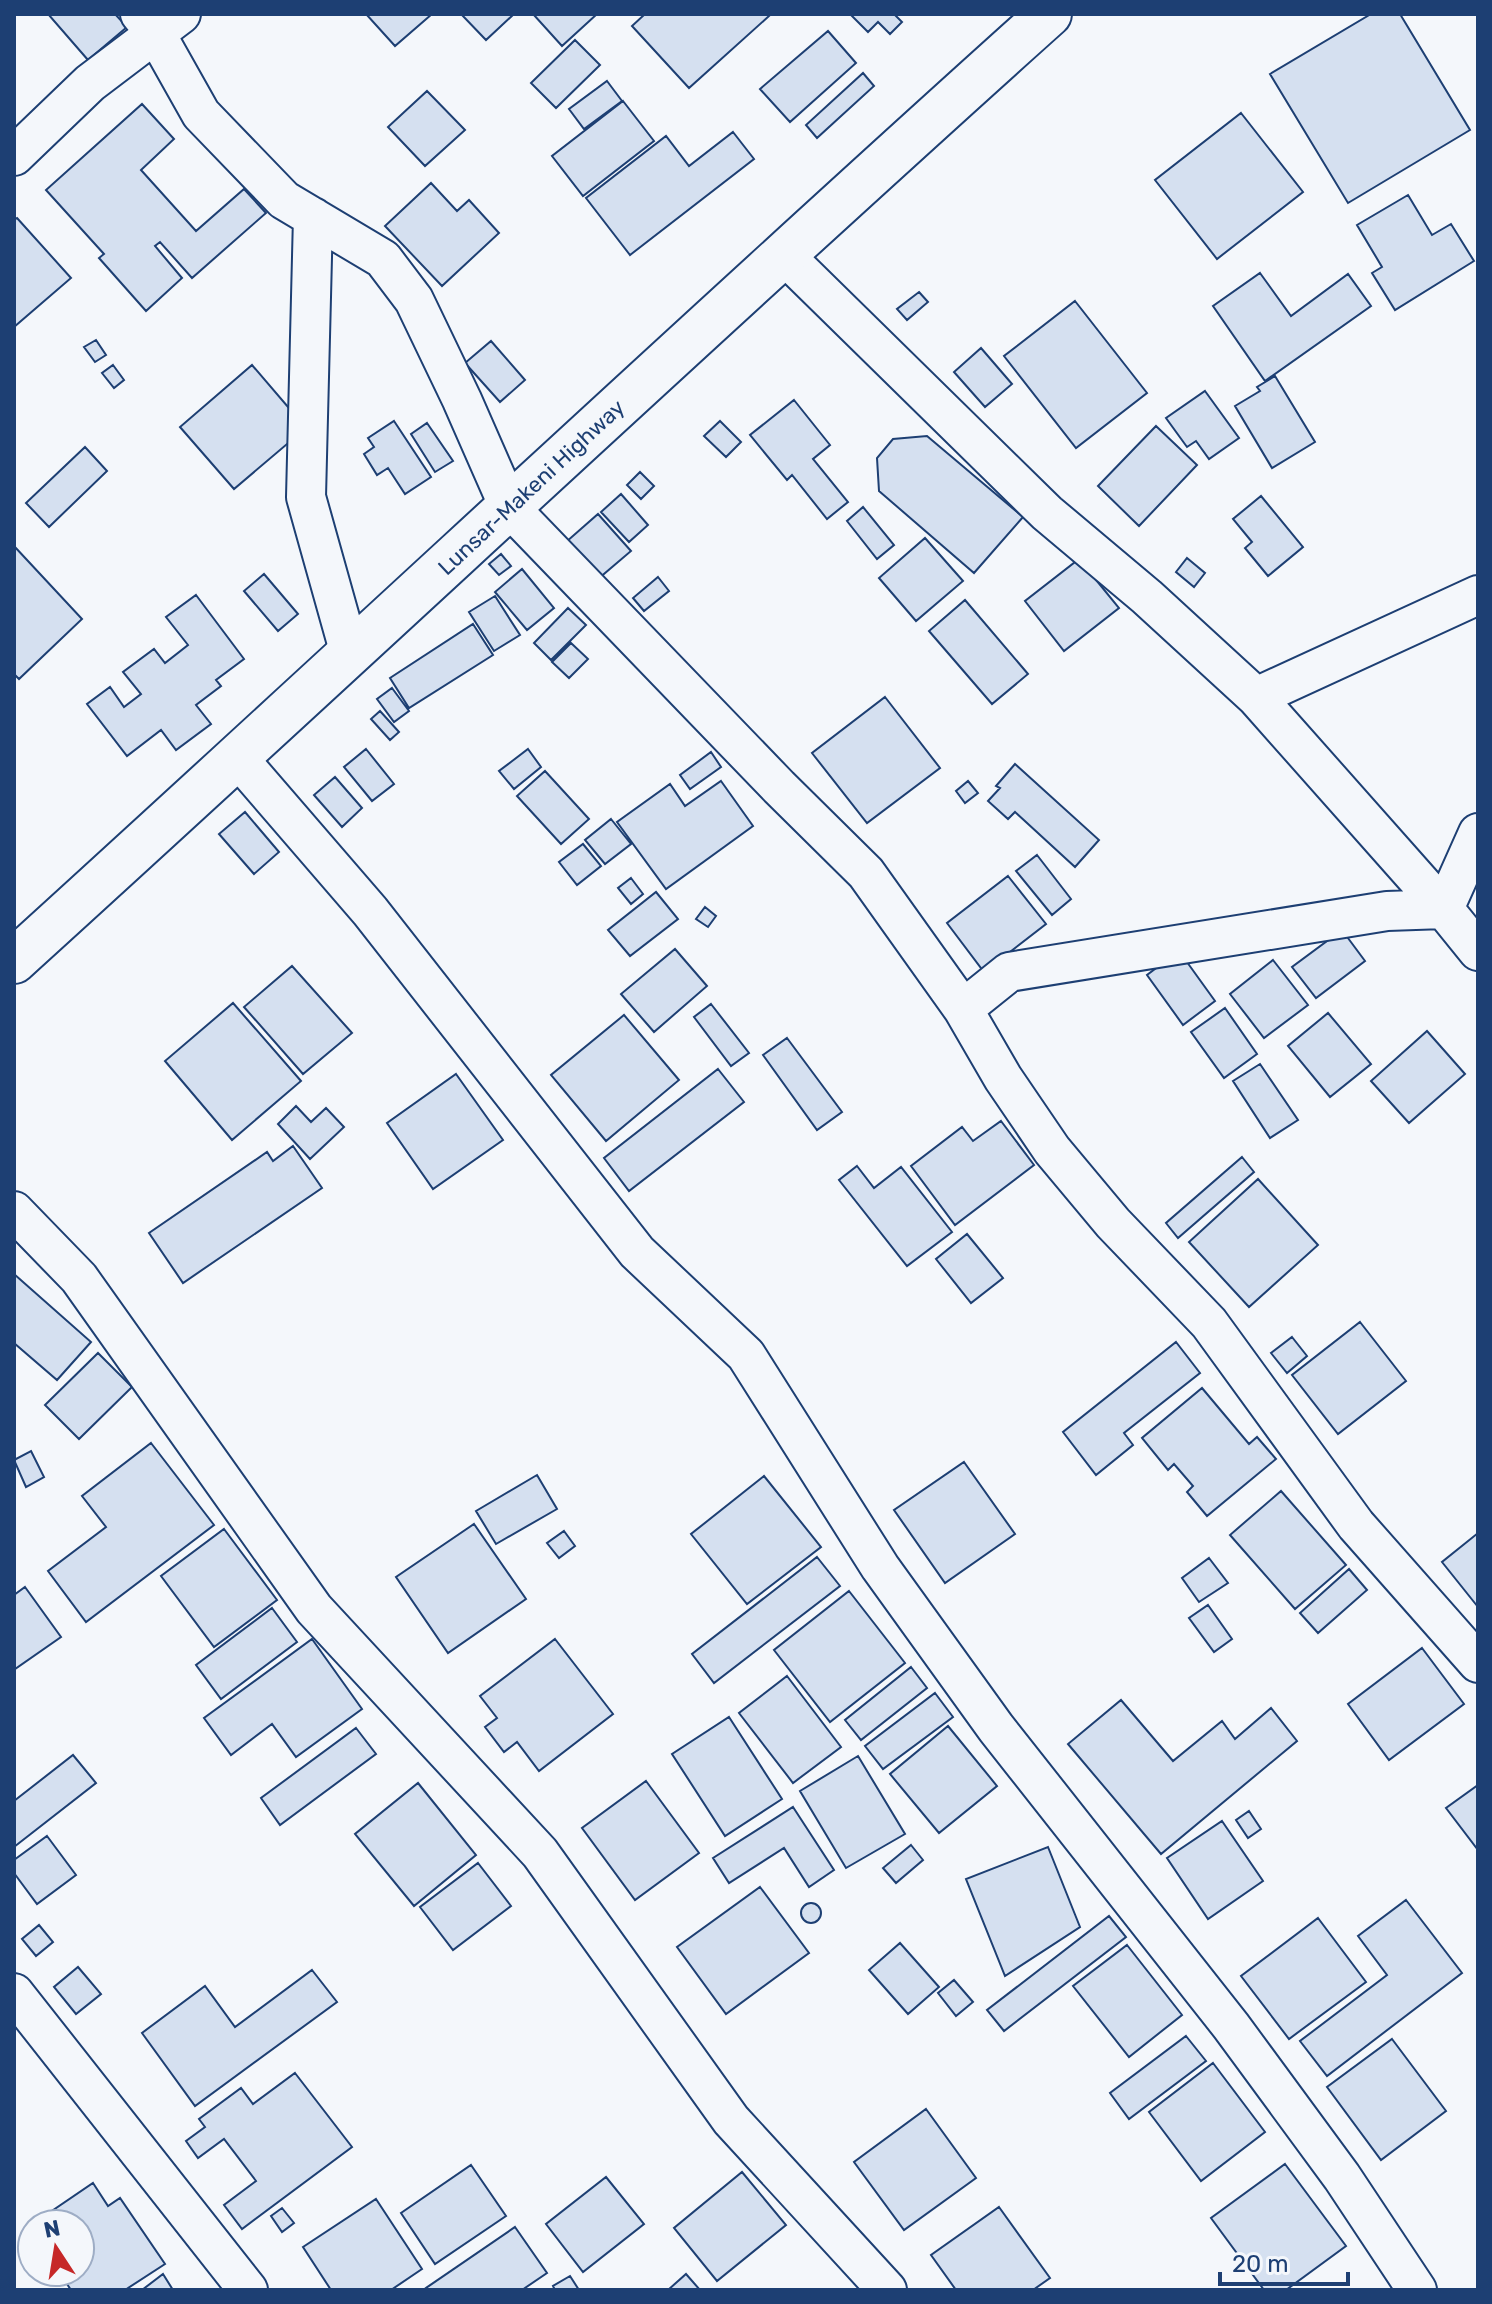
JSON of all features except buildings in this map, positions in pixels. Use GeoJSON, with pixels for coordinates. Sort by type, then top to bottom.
{"type":"FeatureCollection","features":[{"type":"Feature","properties":{"kind":"main road","name":"Lunsar-Makeni Highway"},"geometry":{"type":"LineString","coordinates":[[14,961],[238,758],[782,253],[1049,14]]}},
{"type":"Feature","properties":{"kind":"street"},"geometry":{"type":"LineString","coordinates":[[14,156],[159,21],[201,114],[284,200],[383,259],[414,300],[509,507],[866,873],[963,1009],[1003,1078],[1052,1150],[1113,1223],[1209,1323],[1356,1525],[1478,1663]]}},
{"type":"Feature","properties":{"kind":"street"},"geometry":{"type":"LineString","coordinates":[[313,217],[306,497],[350,654]]}},
{"type":"Feature","properties":{"kind":"street"},"geometry":{"type":"LineString","coordinates":[[782,253],[1047,513],[1147,597],[1256,697],[1478,951]]}},
{"type":"Feature","properties":{"kind":"street"},"geometry":{"type":"LineString","coordinates":[[1256,697],[1478,595]]}},
{"type":"Feature","properties":{"kind":"street"},"geometry":{"type":"LineString","coordinates":[[1423,622],[1478,630]]}},
{"type":"Feature","properties":{"kind":"street"},"geometry":{"type":"LineString","coordinates":[[238,758],[370,911],[637,1252],[746,1355],[880,1567],[996,1728],[1240,2038],[1342,2177],[1417,2290]]}},
{"type":"Feature","properties":{"kind":"street"},"geometry":{"type":"LineString","coordinates":[[1444,909],[1478,833]]}},
{"type":"Feature","properties":{"kind":"street"},"geometry":{"type":"LineString","coordinates":[[963,1009],[1009,972],[1387,911],[1444,909]]}},
{"type":"Feature","properties":{"kind":"street"},"geometry":{"type":"LineString","coordinates":[[14,1211],[79,1278],[314,1609],[540,1853],[731,2120],[887,2290]]}},
{"type":"Feature","properties":{"kind":"street"},"geometry":{"type":"LineString","coordinates":[[14,1993],[248,2290]]}}]}
